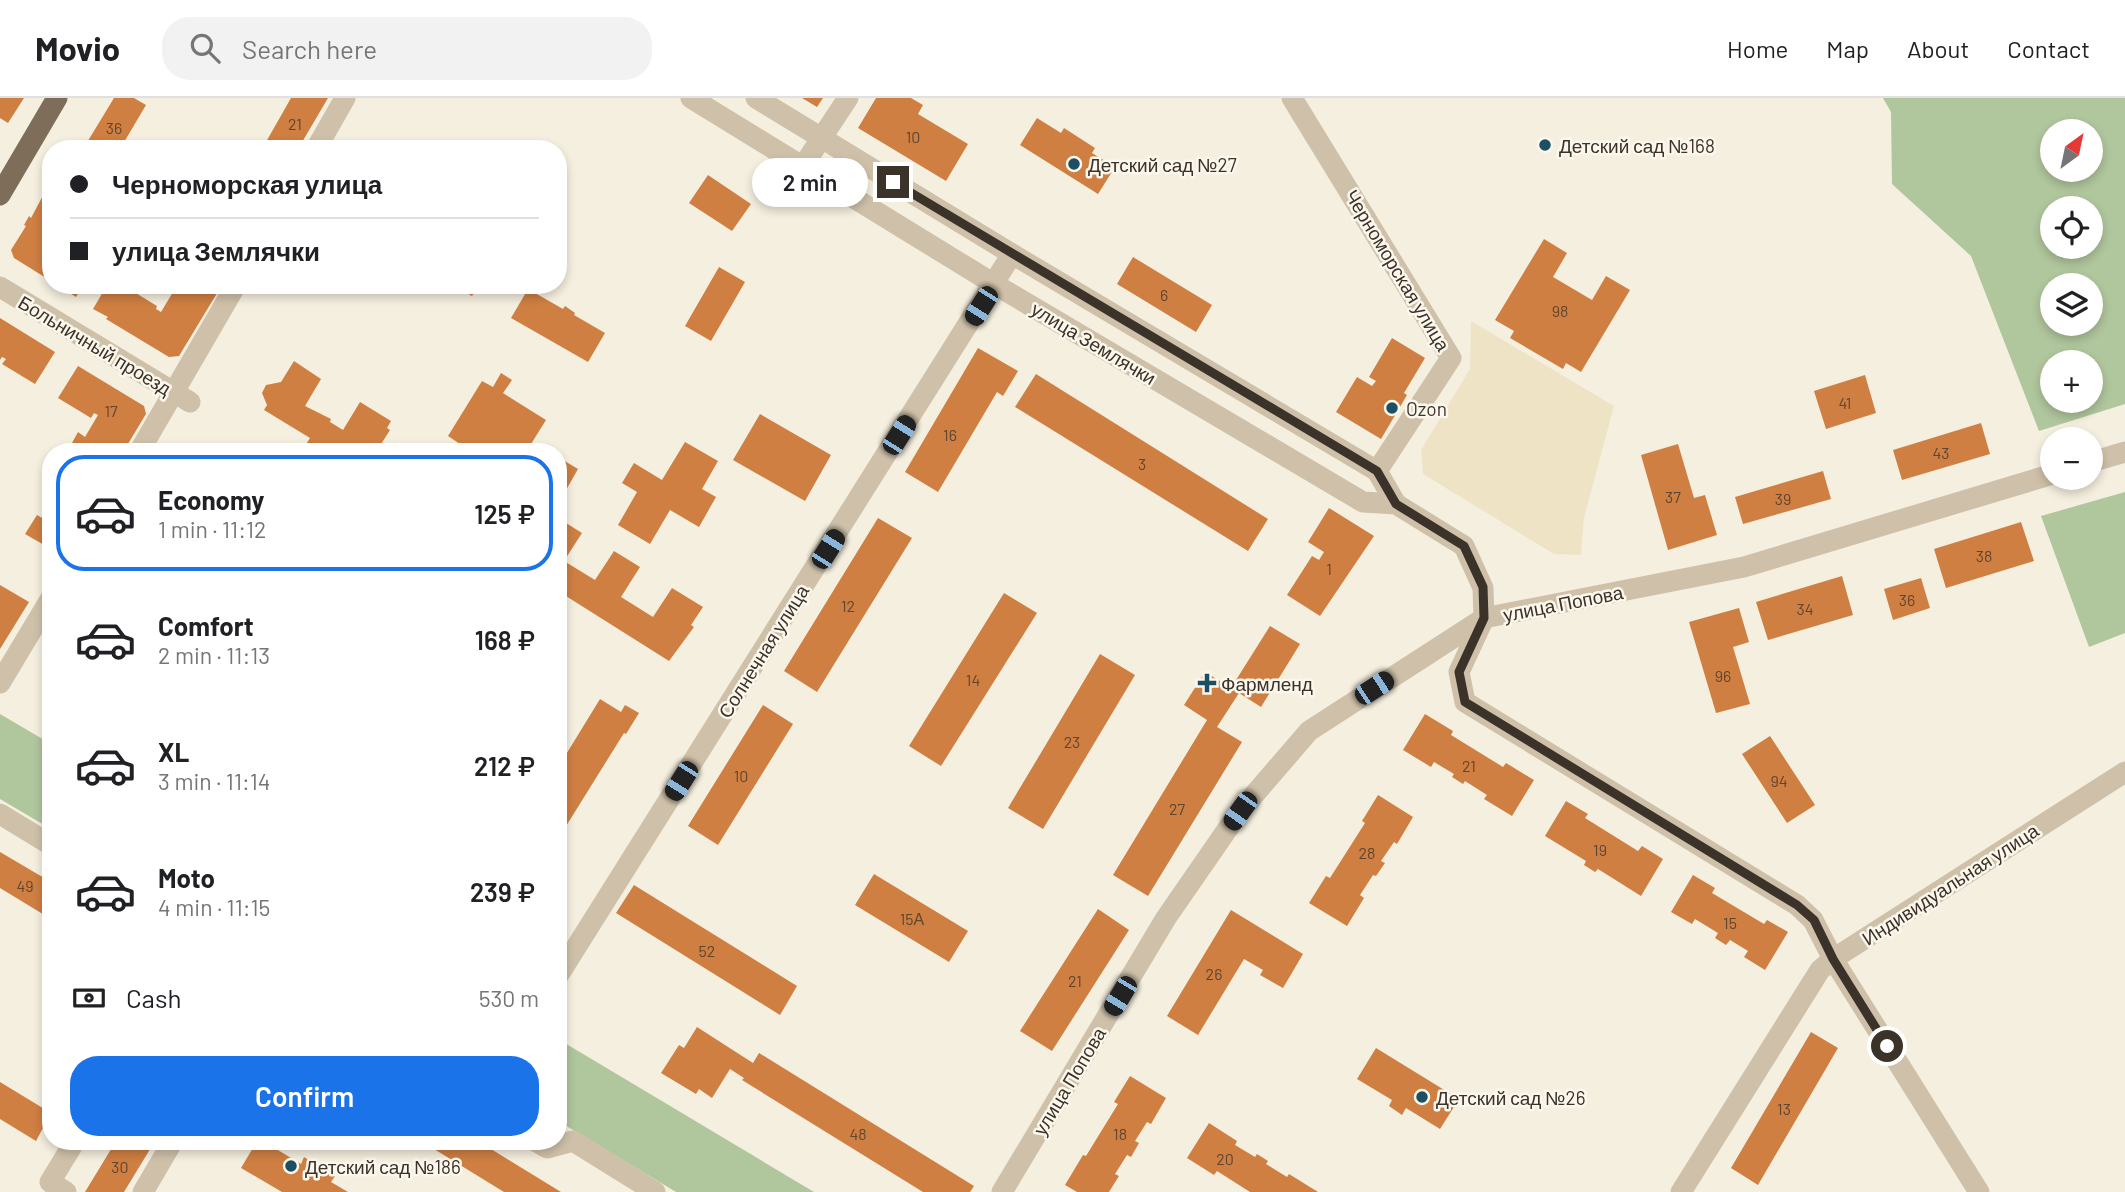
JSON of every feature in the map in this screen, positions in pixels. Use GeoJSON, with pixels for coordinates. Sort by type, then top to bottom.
{"type":"FeatureCollection","features":[{"type":"Feature","properties":{"kind":"main road"},"geometry":{"type":"LineString","coordinates":[[0,195],[57,98]]}},
{"type":"Feature","properties":{"kind":"street"},"geometry":{"type":"LineString","coordinates":[[321,140],[345,98]]}},
{"type":"Feature","properties":{"kind":"street","name":"улица Землячки"},"geometry":{"type":"LineString","coordinates":[[691,98],[995,284],[1363,502],[1396,504]]}},
{"type":"Feature","properties":{"kind":"street","name":"улица Землячки"},"geometry":{"type":"LineString","coordinates":[[756,98],[1377,471]]}},
{"type":"Feature","properties":{"kind":"street"},"geometry":{"type":"LineString","coordinates":[[803,166],[848,98]]}},
{"type":"Feature","properties":{"kind":"street","name":"Черноморская улица"},"geometry":{"type":"LineString","coordinates":[[1292,98],[1451,358],[1377,471]]}},
{"type":"Feature","properties":{"kind":"street","name":"Солнечная улица"},"geometry":{"type":"LineString","coordinates":[[567,962],[1012,254]]}},
{"type":"Feature","properties":{"kind":"street","name":"Больничный проезд"},"geometry":{"type":"LineString","coordinates":[[0,287],[182,397]]}},
{"type":"Feature","properties":{"kind":"street"},"geometry":{"type":"LineString","coordinates":[[146,443],[182,397],[232,294]]}},
{"type":"Feature","properties":{"kind":"street"},"geometry":{"type":"LineString","coordinates":[[2103,459],[2124,454]]}},
{"type":"Feature","properties":{"kind":"street"},"geometry":{"type":"LineString","coordinates":[[1377,471],[1396,504],[1464,546],[1483,587],[1484,618],[1459,672],[1465,702],[1797,905],[1814,920],[1833,959],[1979,1192]]}},
{"type":"Feature","properties":{"kind":"street","name":"улица Попова"},"geometry":{"type":"LineString","coordinates":[[1002,1192],[1166,918],[1240,811],[1310,731],[1484,618],[1744,567],[2040,478]]}},
{"type":"Feature","properties":{"kind":"street"},"geometry":{"type":"LineString","coordinates":[[0,683],[42,613]]}},
{"type":"Feature","properties":{"kind":"street","name":"Индивидуальная улица"},"geometry":{"type":"LineString","coordinates":[[1681,1192],[1820,970],[1833,959],[2125,772]]}},
{"type":"Feature","properties":{"kind":"street"},"geometry":{"type":"LineString","coordinates":[[0,814],[42,840]]}},
{"type":"Feature","properties":{"kind":"street"},"geometry":{"type":"LineString","coordinates":[[567,1143],[573,1141],[655,1192]]}},
{"type":"Feature","properties":{"kind":"street"},"geometry":{"type":"LineString","coordinates":[[66,1192],[50,1182],[70,1150]]}},
{"type":"Feature","properties":{"kind":"street"},"geometry":{"type":"LineString","coordinates":[[143,1192],[168,1150]]}},
{"type":"Feature","properties":{"kind":"green space"},"geometry":{"type":"Polygon","coordinates":[[[1883,98],[2125,98],[2125,404],[2103,411],[2103,350],[2040,350],[2040,413],[2096,413],[2052,427],[2040,427],[2039,431],[1971,256],[1892,184],[1891,112],[1883,98]]]}},
{"type":"Feature","properties":{"kind":"green space"},"geometry":{"type":"Polygon","coordinates":[[[2125,492],[2125,633],[2089,647],[2041,516],[2125,492]]]}},
{"type":"Feature","properties":{"kind":"green space"},"geometry":{"type":"Polygon","coordinates":[[[0,714],[42,739],[42,824],[0,799],[0,714]]]}},
{"type":"Feature","properties":{"kind":"green space"},"geometry":{"type":"Polygon","coordinates":[[[567,1044],[814,1192],[676,1192],[567,1126],[567,1044]]]}},
{"type":"Feature","properties":{"kind":"shaded area"},"geometry":{"type":"Polygon","coordinates":[[[1471,321],[1614,406],[1584,518],[1581,555],[1554,554],[1423,474],[1421,450],[1470,369],[1471,321]]]}},
{"type":"Feature","properties":{"kind":"building"},"geometry":{"type":"Polygon","coordinates":[[[0,98],[24,98],[8,123],[0,118],[0,98]]]}},
{"type":"Feature","properties":{"kind":"building"},"geometry":{"type":"Polygon","coordinates":[[[114,98],[134,98],[146,105],[125,140],[88,140],[114,98]]]}},
{"type":"Feature","properties":{"kind":"building"},"geometry":{"type":"Polygon","coordinates":[[[291,98],[328,98],[303,140],[267,140],[291,98]]]}},
{"type":"Feature","properties":{"kind":"building"},"geometry":{"type":"Polygon","coordinates":[[[802,98],[823,98],[817,107],[802,98]]]}},
{"type":"Feature","properties":{"kind":"building"},"geometry":{"type":"Polygon","coordinates":[[[876,98],[911,98],[923,105],[918,114],[968,144],[946,181],[858,128],[876,98]]]}},
{"type":"Feature","properties":{"kind":"building"},"geometry":{"type":"Polygon","coordinates":[[[1037,118],[1061,133],[1064,128],[1095,148],[1092,153],[1115,167],[1098,194],[1020,145],[1037,118]]]}},
{"type":"Feature","properties":{"kind":"building"},"geometry":{"type":"Polygon","coordinates":[[[708,175],[751,204],[732,231],[689,203],[708,175]]]}},
{"type":"Feature","properties":{"kind":"building"},"geometry":{"type":"Polygon","coordinates":[[[42,197],[42,275],[14,258],[11,250],[29,216],[31,218],[42,197]]]}},
{"type":"Feature","properties":{"kind":"building"},"geometry":{"type":"Polygon","coordinates":[[[1544,239],[1567,253],[1553,277],[1592,300],[1606,276],[1630,290],[1581,372],[1566,363],[1563,369],[1510,338],[1514,331],[1495,320],[1544,239]]]}},
{"type":"Feature","properties":{"kind":"building"},"geometry":{"type":"Polygon","coordinates":[[[1133,257],[1212,305],[1196,332],[1117,284],[1133,257]]]}},
{"type":"Feature","properties":{"kind":"building"},"geometry":{"type":"Polygon","coordinates":[[[719,267],[745,282],[711,341],[685,326],[719,267]]]}},
{"type":"Feature","properties":{"kind":"building"},"geometry":{"type":"Polygon","coordinates":[[[102,294],[137,294],[157,306],[156,309],[161,312],[172,294],[217,294],[179,356],[169,357],[93,309],[102,294]]]}},
{"type":"Feature","properties":{"kind":"building"},"geometry":{"type":"Polygon","coordinates":[[[525,294],[537,294],[563,309],[565,306],[575,313],[574,315],[605,333],[588,362],[511,318],[525,294]]]}},
{"type":"Feature","properties":{"kind":"building"},"geometry":{"type":"Polygon","coordinates":[[[0,318],[55,352],[35,384],[2,364],[6,359],[2,357],[0,360],[0,318]]]}},
{"type":"Feature","properties":{"kind":"building"},"geometry":{"type":"Polygon","coordinates":[[[1392,338],[1425,358],[1381,439],[1336,412],[1357,377],[1372,386],[1376,381],[1369,377],[1392,338]]]}},
{"type":"Feature","properties":{"kind":"building"},"geometry":{"type":"Polygon","coordinates":[[[978,348],[1018,371],[1003,396],[997,392],[938,492],[905,472],[978,348]]]}},
{"type":"Feature","properties":{"kind":"building"},"geometry":{"type":"Polygon","coordinates":[[[294,361],[321,379],[305,406],[331,419],[330,422],[343,430],[360,402],[391,421],[387,428],[390,430],[382,443],[307,443],[310,438],[264,410],[267,405],[262,393],[266,385],[281,382],[294,361]]]}},
{"type":"Feature","properties":{"kind":"building"},"geometry":{"type":"Polygon","coordinates":[[[78,366],[144,406],[146,414],[128,443],[72,443],[78,432],[85,437],[98,415],[94,413],[91,418],[58,398],[78,366]]]}},
{"type":"Feature","properties":{"kind":"building"},"geometry":{"type":"Polygon","coordinates":[[[501,373],[512,380],[503,393],[546,420],[532,443],[458,443],[448,436],[482,381],[493,387],[501,373]]]}},
{"type":"Feature","properties":{"kind":"building"},"geometry":{"type":"Polygon","coordinates":[[[1036,374],[1268,519],[1248,551],[1015,407],[1036,374]]]}},
{"type":"Feature","properties":{"kind":"building"},"geometry":{"type":"Polygon","coordinates":[[[1865,375],[1876,413],[1826,429],[1814,391],[1865,375]]]}},
{"type":"Feature","properties":{"kind":"building"},"geometry":{"type":"Polygon","coordinates":[[[760,414],[831,455],[805,501],[733,460],[760,414]]]}},
{"type":"Feature","properties":{"kind":"building"},"geometry":{"type":"Polygon","coordinates":[[[1981,423],[1990,454],[1902,480],[1893,450],[1981,423]]]}},
{"type":"Feature","properties":{"kind":"building"},"geometry":{"type":"Polygon","coordinates":[[[685,442],[718,461],[702,489],[716,497],[699,527],[670,510],[650,544],[618,525],[637,492],[622,483],[634,463],[662,480],[685,442]]]}},
{"type":"Feature","properties":{"kind":"building"},"geometry":{"type":"Polygon","coordinates":[[[1678,444],[1694,498],[1705,495],[1717,535],[1668,550],[1641,455],[1678,444]]]}},
{"type":"Feature","properties":{"kind":"building"},"geometry":{"type":"Polygon","coordinates":[[[567,462],[578,469],[567,488],[567,462]]]}},
{"type":"Feature","properties":{"kind":"building"},"geometry":{"type":"Polygon","coordinates":[[[1823,471],[1831,499],[1743,524],[1735,497],[1823,471]]]}},
{"type":"Feature","properties":{"kind":"building"},"geometry":{"type":"Polygon","coordinates":[[[1329,508],[1374,536],[1320,616],[1287,595],[1312,556],[1319,560],[1324,552],[1308,542],[1329,508]]]}},
{"type":"Feature","properties":{"kind":"building"},"geometry":{"type":"Polygon","coordinates":[[[37,515],[42,518],[42,544],[25,534],[37,515]]]}},
{"type":"Feature","properties":{"kind":"building"},"geometry":{"type":"Polygon","coordinates":[[[878,518],[912,538],[817,692],[784,671],[878,518]]]}},
{"type":"Feature","properties":{"kind":"building"},"geometry":{"type":"Polygon","coordinates":[[[2021,522],[2034,561],[1946,588],[1934,549],[2021,522]]]}},
{"type":"Feature","properties":{"kind":"building"},"geometry":{"type":"Polygon","coordinates":[[[567,524],[582,533],[567,556],[567,524]]]}},
{"type":"Feature","properties":{"kind":"building"},"geometry":{"type":"Polygon","coordinates":[[[614,551],[640,567],[621,597],[653,617],[672,588],[703,607],[691,625],[694,627],[669,661],[567,597],[567,563],[595,580],[614,551]]]}},
{"type":"Feature","properties":{"kind":"building"},"geometry":{"type":"Polygon","coordinates":[[[1842,576],[1853,615],[1768,640],[1756,602],[1842,576]]]}},
{"type":"Feature","properties":{"kind":"building"},"geometry":{"type":"Polygon","coordinates":[[[1921,578],[1930,608],[1893,620],[1884,589],[1921,578]]]}},
{"type":"Feature","properties":{"kind":"building"},"geometry":{"type":"Polygon","coordinates":[[[0,585],[29,602],[0,649],[0,585]]]}},
{"type":"Feature","properties":{"kind":"building"},"geometry":{"type":"Polygon","coordinates":[[[1004,593],[1037,613],[941,766],[909,746],[1004,593]]]}},
{"type":"Feature","properties":{"kind":"building"},"geometry":{"type":"Polygon","coordinates":[[[1739,608],[1749,642],[1733,647],[1750,704],[1716,713],[1689,622],[1739,608]]]}},
{"type":"Feature","properties":{"kind":"building"},"geometry":{"type":"Polygon","coordinates":[[[1270,626],[1300,644],[1261,707],[1239,693],[1217,727],[1242,742],[1148,896],[1113,875],[1207,720],[1184,705],[1205,672],[1231,688],[1270,626]]]}},
{"type":"Feature","properties":{"kind":"building"},"geometry":{"type":"Polygon","coordinates":[[[1100,654],[1135,675],[1043,829],[1008,808],[1100,654]]]}},
{"type":"Feature","properties":{"kind":"building"},"geometry":{"type":"Polygon","coordinates":[[[600,699],[621,712],[625,705],[639,713],[567,825],[567,753],[600,699]]]}},
{"type":"Feature","properties":{"kind":"building"},"geometry":{"type":"Polygon","coordinates":[[[763,705],[793,724],[718,845],[688,826],[763,705]]]}},
{"type":"Feature","properties":{"kind":"building"},"geometry":{"type":"Polygon","coordinates":[[[1425,714],[1453,731],[1451,735],[1503,767],[1506,763],[1534,780],[1512,816],[1484,799],[1487,795],[1465,781],[1463,784],[1452,777],[1454,774],[1434,762],[1431,767],[1403,750],[1425,714]]]}},
{"type":"Feature","properties":{"kind":"building"},"geometry":{"type":"Polygon","coordinates":[[[1770,736],[1815,805],[1787,823],[1742,754],[1770,736]]]}},
{"type":"Feature","properties":{"kind":"building"},"geometry":{"type":"Polygon","coordinates":[[[1378,795],[1413,817],[1397,844],[1394,842],[1381,861],[1385,863],[1360,895],[1364,898],[1347,926],[1309,903],[1326,876],[1330,878],[1365,823],[1362,821],[1378,795]]]}},
{"type":"Feature","properties":{"kind":"building"},"geometry":{"type":"Polygon","coordinates":[[[1566,801],[1588,814],[1585,818],[1638,851],[1642,846],[1663,859],[1641,896],[1598,869],[1595,872],[1584,865],[1586,861],[1545,836],[1566,801]]]}},
{"type":"Feature","properties":{"kind":"building"},"geometry":{"type":"Polygon","coordinates":[[[0,852],[42,877],[42,914],[0,888],[0,852]]]}},
{"type":"Feature","properties":{"kind":"building"},"geometry":{"type":"Polygon","coordinates":[[[874,874],[968,931],[949,962],[855,905],[874,874]]]}},
{"type":"Feature","properties":{"kind":"building"},"geometry":{"type":"Polygon","coordinates":[[[1693,875],[1715,888],[1712,893],[1764,924],[1767,920],[1788,932],[1765,970],[1744,957],[1748,951],[1730,940],[1726,945],[1715,938],[1718,933],[1695,919],[1692,924],[1671,912],[1693,875]]]}},
{"type":"Feature","properties":{"kind":"building"},"geometry":{"type":"Polygon","coordinates":[[[634,885],[797,986],[780,1015],[616,913],[634,885]]]}},
{"type":"Feature","properties":{"kind":"building"},"geometry":{"type":"Polygon","coordinates":[[[1098,909],[1129,930],[1052,1051],[1020,1031],[1098,909]]]}},
{"type":"Feature","properties":{"kind":"building"},"geometry":{"type":"Polygon","coordinates":[[[1231,910],[1303,954],[1283,988],[1260,975],[1263,970],[1244,959],[1198,1035],[1167,1016],[1231,910]]]}},
{"type":"Feature","properties":{"kind":"building"},"geometry":{"type":"Polygon","coordinates":[[[697,1027],[753,1063],[759,1053],[974,1186],[970,1192],[923,1192],[742,1080],[744,1078],[730,1069],[712,1098],[699,1089],[696,1094],[661,1073],[679,1045],[684,1048],[697,1027]]]}},
{"type":"Feature","properties":{"kind":"building"},"geometry":{"type":"Polygon","coordinates":[[[1811,1032],[1838,1048],[1758,1185],[1731,1168],[1811,1032]]]}},
{"type":"Feature","properties":{"kind":"building"},"geometry":{"type":"Polygon","coordinates":[[[1376,1048],[1459,1099],[1440,1129],[1406,1108],[1402,1115],[1389,1106],[1392,1100],[1357,1079],[1376,1048]]]}},
{"type":"Feature","properties":{"kind":"building"},"geometry":{"type":"Polygon","coordinates":[[[1130,1076],[1166,1098],[1151,1124],[1147,1122],[1135,1141],[1139,1143],[1131,1157],[1127,1155],[1115,1174],[1119,1176],[1109,1192],[1077,1192],[1065,1185],[1118,1104],[1114,1102],[1130,1076]]]}},
{"type":"Feature","properties":{"kind":"building"},"geometry":{"type":"Polygon","coordinates":[[[0,1082],[42,1108],[42,1130],[36,1141],[0,1119],[0,1082]]]}},
{"type":"Feature","properties":{"kind":"building"},"geometry":{"type":"Polygon","coordinates":[[[1209,1123],[1237,1141],[1235,1145],[1255,1157],[1257,1154],[1268,1161],[1266,1164],[1318,1192],[1250,1192],[1217,1171],[1214,1175],[1187,1158],[1209,1123]]]}},
{"type":"Feature","properties":{"kind":"building"},"geometry":{"type":"Polygon","coordinates":[[[111,1150],[150,1150],[124,1192],[85,1192],[111,1150]]]}},
{"type":"Feature","properties":{"kind":"building"},"geometry":{"type":"Polygon","coordinates":[[[252,1150],[278,1150],[301,1164],[304,1157],[335,1176],[331,1182],[348,1192],[282,1192],[241,1168],[252,1150]]]}},
{"type":"Feature","properties":{"kind":"building"},"geometry":{"type":"Polygon","coordinates":[[[436,1150],[493,1150],[561,1192],[504,1192],[436,1150]]]}},
{"type":"Feature","properties":{"kind":"place","name":"Детский сад №168"},"geometry":{"type":"Point","coordinates":[1545,145]}},
{"type":"Feature","properties":{"kind":"place","name":"Детский сад №27"},"geometry":{"type":"Point","coordinates":[1074,164]}},
{"type":"Feature","properties":{"kind":"place","name":"Ozon"},"geometry":{"type":"Point","coordinates":[1392,408]}},
{"type":"Feature","properties":{"kind":"place","name":"Фармленд"},"geometry":{"type":"Point","coordinates":[1207,683]}},
{"type":"Feature","properties":{"kind":"place","name":"Детский сад №26"},"geometry":{"type":"Point","coordinates":[1422,1097]}},
{"type":"Feature","properties":{"kind":"place","name":"Детский сад №186"},"geometry":{"type":"Point","coordinates":[291,1166]}},
{"type":"Feature","properties":{"kind":"route"},"geometry":{"type":"LineString","coordinates":[[893,182],[1377,471],[1396,504],[1464,546],[1483,587],[1484,618],[1459,672],[1465,702],[1797,905],[1814,920],[1833,959],[1887,1046]]}}]}
